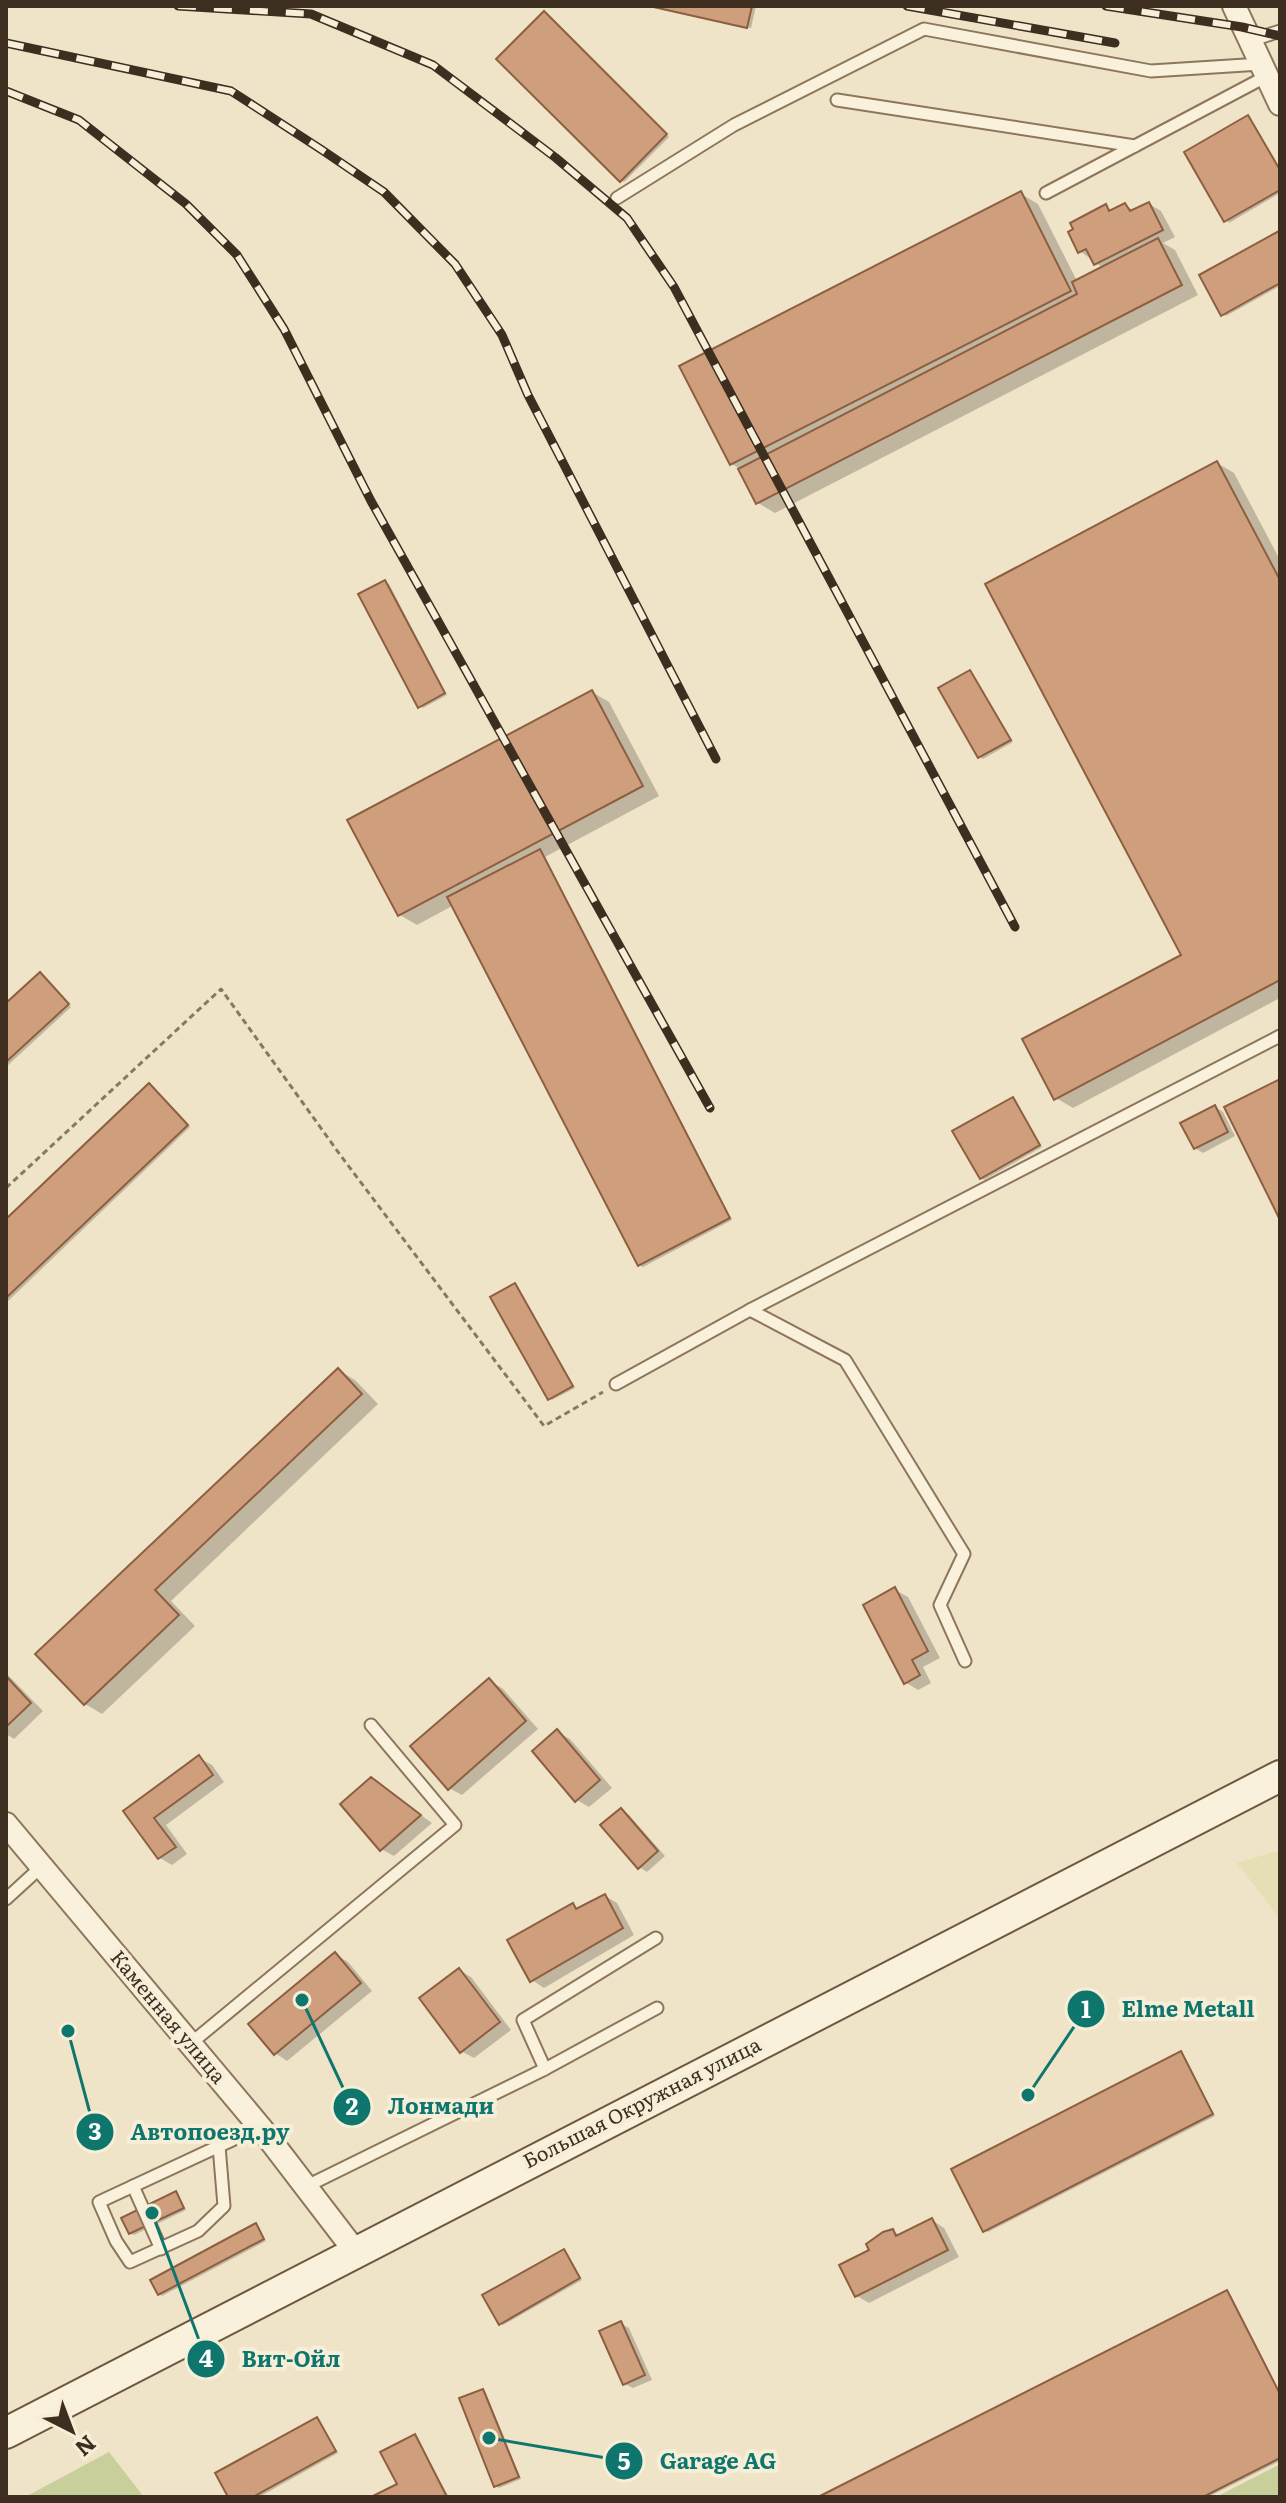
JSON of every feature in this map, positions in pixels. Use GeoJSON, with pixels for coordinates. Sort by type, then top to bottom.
{"type":"FeatureCollection","features":[{"type":"Feature","properties":{"kind":"main road","name":"Большая Окружная улица"},"geometry":{"type":"LineString","coordinates":[[6,2433],[1280,1776]]}},
{"type":"Feature","properties":{"kind":"street"},"geometry":{"type":"LineString","coordinates":[[1234,6],[1280,104]]}},
{"type":"Feature","properties":{"kind":"street","name":"Каменная улица"},"geometry":{"type":"LineString","coordinates":[[6,1824],[260,2127],[355,2251]]}},
{"type":"Feature","properties":{"kind":"lane"},"geometry":{"type":"LineString","coordinates":[[617,198],[734,125],[924,29],[1151,71],[1264,70]]}},
{"type":"Feature","properties":{"kind":"lane"},"geometry":{"type":"LineString","coordinates":[[1249,42],[1280,31]]}},
{"type":"Feature","properties":{"kind":"lane"},"geometry":{"type":"LineString","coordinates":[[1046,193],[1135,146],[1264,70]]}},
{"type":"Feature","properties":{"kind":"lane"},"geometry":{"type":"LineString","coordinates":[[837,100],[1135,146]]}},
{"type":"Feature","properties":{"kind":"lane"},"geometry":{"type":"LineString","coordinates":[[616,1384],[750,1310],[1280,1036]]}},
{"type":"Feature","properties":{"kind":"lane"},"geometry":{"type":"LineString","coordinates":[[750,1310],[845,1360],[964,1554],[940,1605],[965,1661]]}},
{"type":"Feature","properties":{"kind":"lane"},"geometry":{"type":"LineString","coordinates":[[190,2044],[455,1825],[371,1725]]}},
{"type":"Feature","properties":{"kind":"lane"},"geometry":{"type":"LineString","coordinates":[[6,1899],[41,1867]]}},
{"type":"Feature","properties":{"kind":"lane"},"geometry":{"type":"LineString","coordinates":[[545,2069],[523,2020],[656,1938]]}},
{"type":"Feature","properties":{"kind":"lane"},"geometry":{"type":"LineString","coordinates":[[307,2186],[545,2069],[657,2008]]}},
{"type":"Feature","properties":{"kind":"lane"},"geometry":{"type":"LineString","coordinates":[[219,2146],[224,2206],[198,2231],[130,2262],[116,2241],[99,2202],[133,2186],[219,2146],[260,2127]]}},
{"type":"Feature","properties":{"kind":"lane"},"geometry":{"type":"LineString","coordinates":[[133,2186],[161,2249]]}},
{"type":"Feature","properties":{"kind":"path"},"geometry":{"type":"LineString","coordinates":[[6,1188],[221,989],[341,1156],[544,1426],[616,1384]]}},
{"type":"Feature","properties":{"kind":"shaded area"},"geometry":{"type":"Polygon","coordinates":[[[1280,1850],[1280,1919],[1237,1863],[1280,1850]]]}},
{"type":"Feature","properties":{"kind":"green space"},"geometry":{"type":"Polygon","coordinates":[[[109,2452],[144,2497],[25,2497],[109,2452]]]}},
{"type":"Feature","properties":{"kind":"green space"},"geometry":{"type":"Polygon","coordinates":[[[1280,2464],[1280,2497],[1216,2497],[1280,2464]]]}},
{"type":"Feature","properties":{"kind":"building"},"geometry":{"type":"Polygon","coordinates":[[[649,6],[752,6],[747,28],[649,6]]]}},
{"type":"Feature","properties":{"kind":"building"},"geometry":{"type":"Polygon","coordinates":[[[544,11],[667,134],[620,182],[496,59],[544,11]]]}},
{"type":"Feature","properties":{"kind":"building"},"geometry":{"type":"Polygon","coordinates":[[[1248,115],[1280,170],[1280,190],[1224,222],[1184,152],[1248,115]]]}},
{"type":"Feature","properties":{"kind":"building"},"geometry":{"type":"Polygon","coordinates":[[[1021,191],[1071,291],[730,465],[679,366],[1021,191]]]}},
{"type":"Feature","properties":{"kind":"building"},"geometry":{"type":"Polygon","coordinates":[[[1149,202],[1163,230],[1094,265],[1086,249],[1078,253],[1068,232],[1073,229],[1070,223],[1106,204],[1109,211],[1125,203],[1130,211],[1149,202]]]}},
{"type":"Feature","properties":{"kind":"building"},"geometry":{"type":"Polygon","coordinates":[[[1279,231],[1280,283],[1221,316],[1199,275],[1279,231]]]}},
{"type":"Feature","properties":{"kind":"building"},"geometry":{"type":"Polygon","coordinates":[[[1158,238],[1182,285],[756,504],[738,469],[1077,294],[1072,282],[1158,238]]]}},
{"type":"Feature","properties":{"kind":"building"},"geometry":{"type":"Polygon","coordinates":[[[1217,461],[1280,580],[1280,980],[1054,1100],[1022,1039],[1181,955],[985,584],[1217,461]]]}},
{"type":"Feature","properties":{"kind":"building"},"geometry":{"type":"Polygon","coordinates":[[[385,580],[445,693],[418,708],[358,594],[385,580]]]}},
{"type":"Feature","properties":{"kind":"building"},"geometry":{"type":"Polygon","coordinates":[[[970,670],[1011,740],[978,758],[938,688],[970,670]]]}},
{"type":"Feature","properties":{"kind":"building"},"geometry":{"type":"Polygon","coordinates":[[[592,690],[643,786],[398,916],[347,820],[592,690]]]}},
{"type":"Feature","properties":{"kind":"building"},"geometry":{"type":"Polygon","coordinates":[[[540,849],[730,1218],[638,1266],[447,897],[540,849]]]}},
{"type":"Feature","properties":{"kind":"building"},"geometry":{"type":"Polygon","coordinates":[[[40,972],[69,1004],[6,1062],[6,1003],[40,972]]]}},
{"type":"Feature","properties":{"kind":"building"},"geometry":{"type":"Polygon","coordinates":[[[1280,1079],[1280,1220],[1224,1107],[1280,1079]]]}},
{"type":"Feature","properties":{"kind":"building"},"geometry":{"type":"Polygon","coordinates":[[[149,1083],[188,1125],[6,1298],[6,1219],[149,1083]]]}},
{"type":"Feature","properties":{"kind":"building"},"geometry":{"type":"Polygon","coordinates":[[[1013,1097],[1040,1145],[980,1179],[952,1131],[1013,1097]]]}},
{"type":"Feature","properties":{"kind":"building"},"geometry":{"type":"Polygon","coordinates":[[[1215,1105],[1228,1132],[1194,1149],[1180,1123],[1215,1105]]]}},
{"type":"Feature","properties":{"kind":"building"},"geometry":{"type":"Polygon","coordinates":[[[515,1283],[573,1386],[548,1400],[490,1297],[515,1283]]]}},
{"type":"Feature","properties":{"kind":"building"},"geometry":{"type":"Polygon","coordinates":[[[338,1368],[362,1394],[155,1590],[179,1615],[84,1705],[35,1654],[338,1368]]]}},
{"type":"Feature","properties":{"kind":"building"},"geometry":{"type":"Polygon","coordinates":[[[895,1587],[928,1651],[912,1660],[920,1675],[904,1684],[863,1605],[895,1587]]]}},
{"type":"Feature","properties":{"kind":"building"},"geometry":{"type":"Polygon","coordinates":[[[6,1676],[31,1703],[6,1727],[6,1676]]]}},
{"type":"Feature","properties":{"kind":"building"},"geometry":{"type":"Polygon","coordinates":[[[489,1678],[526,1721],[448,1790],[410,1746],[489,1678]]]}},
{"type":"Feature","properties":{"kind":"building"},"geometry":{"type":"Polygon","coordinates":[[[557,1729],[600,1780],[575,1802],[532,1751],[557,1729]]]}},
{"type":"Feature","properties":{"kind":"building"},"geometry":{"type":"Polygon","coordinates":[[[199,1755],[213,1775],[154,1818],[176,1847],[158,1859],[123,1811],[199,1755]]]}},
{"type":"Feature","properties":{"kind":"building"},"geometry":{"type":"Polygon","coordinates":[[[371,1777],[421,1815],[380,1851],[340,1804],[371,1777]]]}},
{"type":"Feature","properties":{"kind":"building"},"geometry":{"type":"Polygon","coordinates":[[[621,1808],[658,1851],[638,1869],[600,1825],[621,1808]]]}},
{"type":"Feature","properties":{"kind":"building"},"geometry":{"type":"Polygon","coordinates":[[[605,1894],[623,1928],[530,1982],[507,1940],[573,1903],[576,1909],[605,1894]]]}},
{"type":"Feature","properties":{"kind":"building"},"geometry":{"type":"Polygon","coordinates":[[[335,1952],[361,1983],[274,2055],[248,2024],[335,1952]]]}},
{"type":"Feature","properties":{"kind":"building"},"geometry":{"type":"Polygon","coordinates":[[[459,1968],[500,2022],[460,2053],[419,1998],[459,1968]]]}},
{"type":"Feature","properties":{"kind":"building"},"geometry":{"type":"Polygon","coordinates":[[[1181,2051],[1213,2114],[983,2232],[951,2169],[1181,2051]]]}},
{"type":"Feature","properties":{"kind":"building"},"geometry":{"type":"Polygon","coordinates":[[[176,2191],[184,2208],[129,2234],[121,2218],[176,2191]]]}},
{"type":"Feature","properties":{"kind":"building"},"geometry":{"type":"Polygon","coordinates":[[[932,2218],[948,2250],[855,2297],[839,2265],[869,2250],[866,2244],[883,2232],[893,2229],[896,2236],[932,2218]]]}},
{"type":"Feature","properties":{"kind":"building"},"geometry":{"type":"Polygon","coordinates":[[[256,2223],[264,2239],[158,2295],[150,2280],[256,2223]]]}},
{"type":"Feature","properties":{"kind":"building"},"geometry":{"type":"Polygon","coordinates":[[[564,2249],[580,2278],[499,2325],[482,2295],[564,2249]]]}},
{"type":"Feature","properties":{"kind":"building"},"geometry":{"type":"Polygon","coordinates":[[[1227,2290],[1280,2394],[1280,2458],[1203,2497],[818,2497],[1227,2290]]]}},
{"type":"Feature","properties":{"kind":"building"},"geometry":{"type":"Polygon","coordinates":[[[621,2321],[645,2375],[623,2385],[599,2331],[621,2321]]]}},
{"type":"Feature","properties":{"kind":"building"},"geometry":{"type":"Polygon","coordinates":[[[483,2389],[519,2477],[494,2487],[459,2398],[483,2389]]]}},
{"type":"Feature","properties":{"kind":"building"},"geometry":{"type":"Polygon","coordinates":[[[317,2417],[336,2451],[253,2497],[228,2497],[215,2473],[317,2417]]]}},
{"type":"Feature","properties":{"kind":"building"},"geometry":{"type":"Polygon","coordinates":[[[415,2434],[447,2497],[371,2497],[397,2484],[380,2452],[415,2434]]]}},
{"type":"Feature","properties":{"kind":"railway"},"geometry":{"type":"LineString","coordinates":[[178,6],[311,14],[433,65],[556,158],[627,218],[674,287],[1015,927]]}},
{"type":"Feature","properties":{"kind":"railway"},"geometry":{"type":"LineString","coordinates":[[907,6],[1115,43]]}},
{"type":"Feature","properties":{"kind":"railway"},"geometry":{"type":"LineString","coordinates":[[1106,6],[1242,27],[1280,36]]}},
{"type":"Feature","properties":{"kind":"railway"},"geometry":{"type":"LineString","coordinates":[[6,43],[231,91],[384,192],[455,264],[502,335],[528,395],[716,759]]}},
{"type":"Feature","properties":{"kind":"railway"},"geometry":{"type":"LineString","coordinates":[[6,91],[79,120],[186,204],[237,255],[284,329],[371,501],[710,1108]]}},
{"type":"Feature","properties":{"kind":"place","name":"Лонмади"},"geometry":{"type":"Point","coordinates":[302,2000]}},
{"type":"Feature","properties":{"kind":"place","name":"Автопоезд.ру"},"geometry":{"type":"Point","coordinates":[68,2031]}},
{"type":"Feature","properties":{"kind":"place","name":"Elme Metall"},"geometry":{"type":"Point","coordinates":[1028,2095]}},
{"type":"Feature","properties":{"kind":"place","name":"Вит-Ойл"},"geometry":{"type":"Point","coordinates":[152,2213]}},
{"type":"Feature","properties":{"kind":"place","name":"Garage AG"},"geometry":{"type":"Point","coordinates":[489,2438]}}]}
